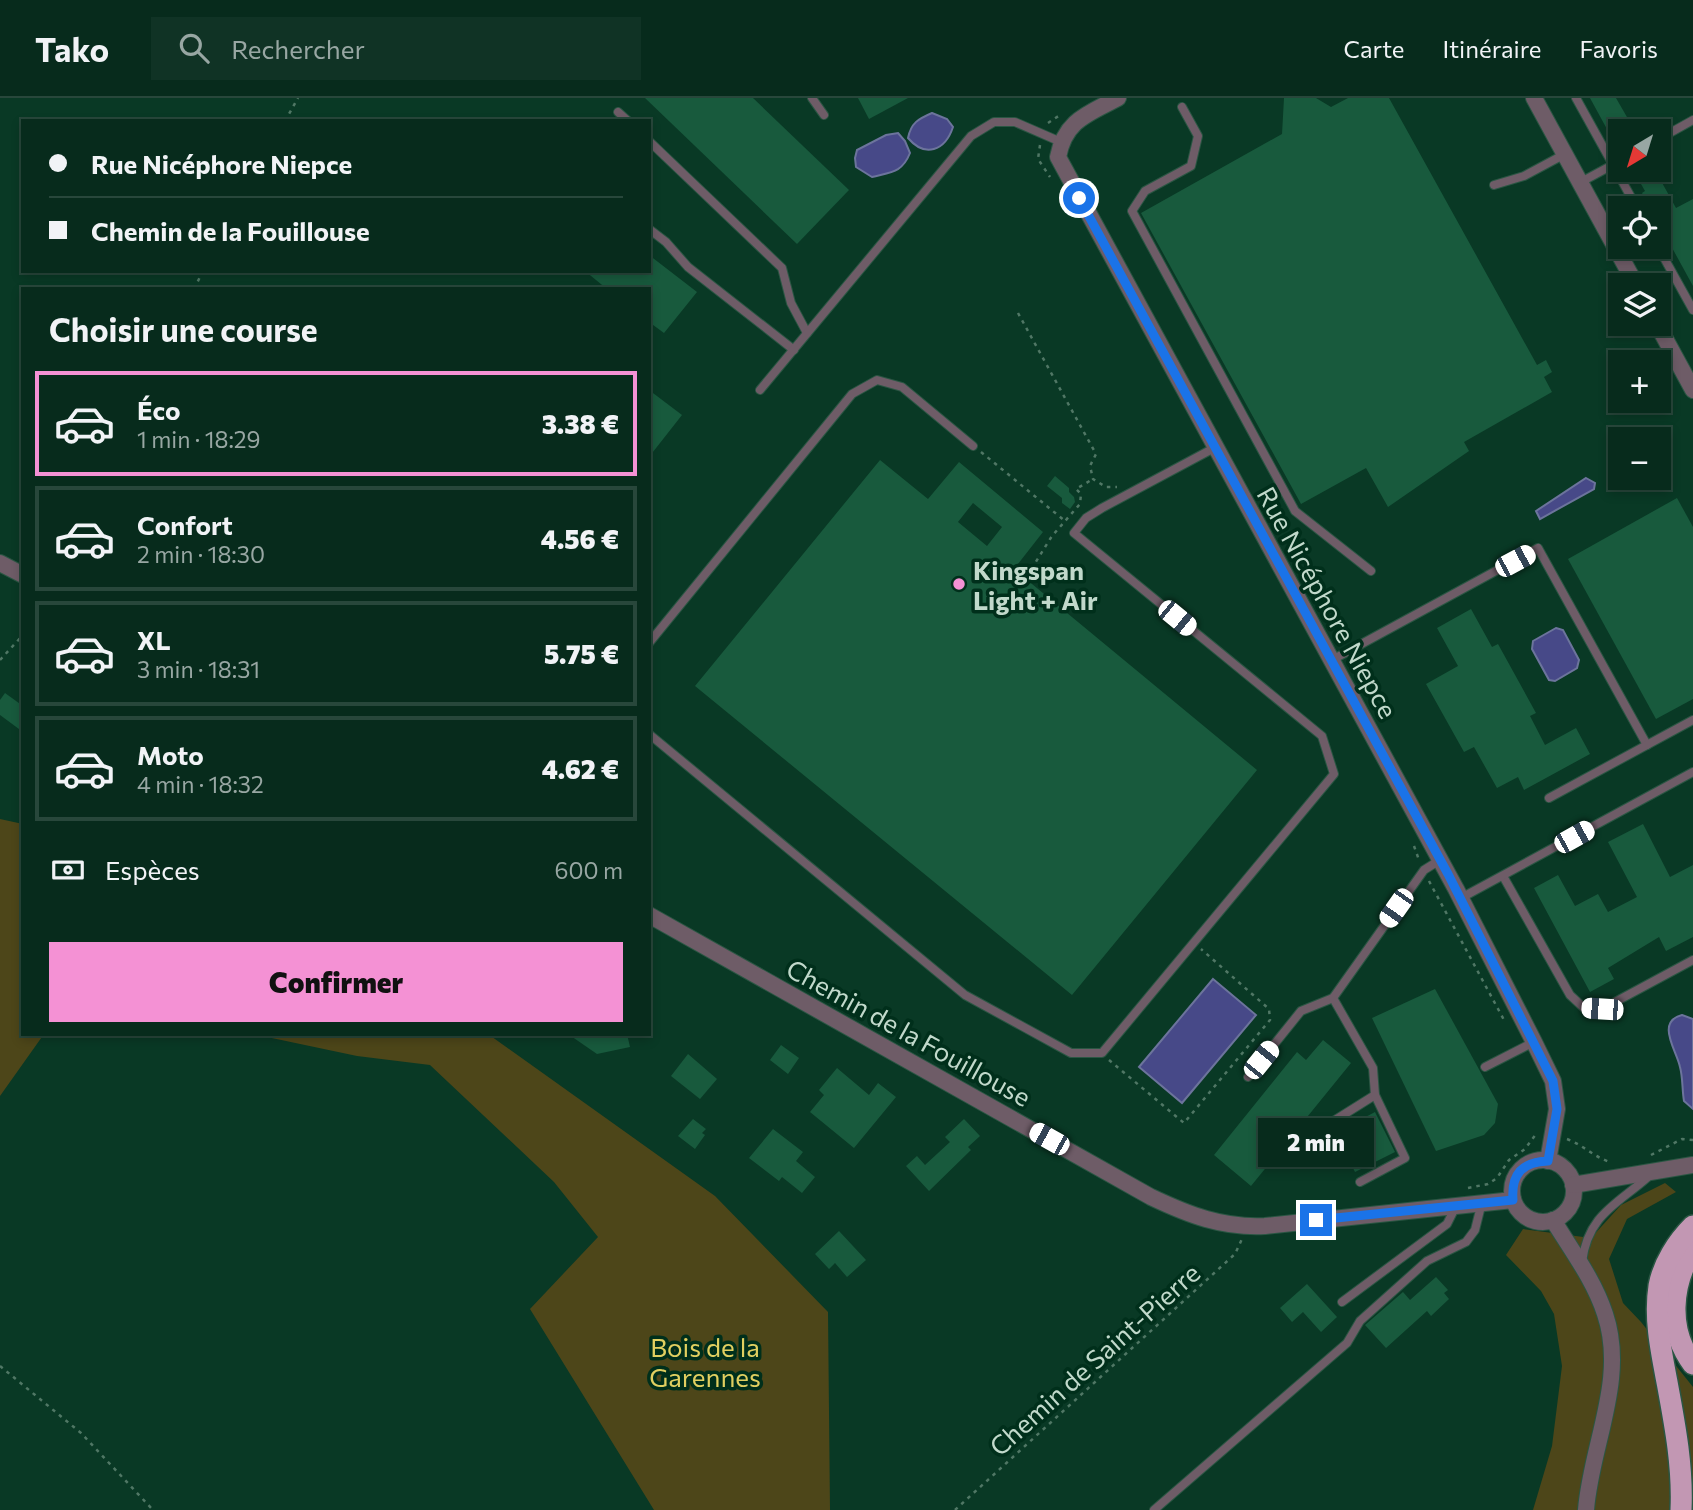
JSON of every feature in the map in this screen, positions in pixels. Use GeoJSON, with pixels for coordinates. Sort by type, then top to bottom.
{"type":"FeatureCollection","features":[{"type":"Feature","properties":{"kind":"highway"},"geometry":{"type":"LineString","coordinates":[[1681,1510],[1679,1456],[1660,1344],[1657,1308],[1662,1275],[1678,1243],[1693,1226]]}},
{"type":"Feature","properties":{"kind":"highway"},"geometry":{"type":"LineString","coordinates":[[1693,1249],[1676,1288],[1674,1311],[1680,1340],[1693,1364]]}},
{"type":"Feature","properties":{"kind":"street"},"geometry":{"type":"LineString","coordinates":[[1061,142],[1070,127],[1081,118],[1118,98]]}},
{"type":"Feature","properties":{"kind":"street"},"geometry":{"type":"LineString","coordinates":[[1534,98],[1629,273]]}},
{"type":"Feature","properties":{"kind":"street","name":"Rue Nicéphore Niepce"},"geometry":{"type":"LineString","coordinates":[[1061,142],[1058,157],[1066,175],[1461,898],[1553,1081],[1557,1109],[1548,1161]]}},
{"type":"Feature","properties":{"kind":"street"},"geometry":{"type":"LineString","coordinates":[[1664,336],[1693,390]]}},
{"type":"Feature","properties":{"kind":"street"},"geometry":{"type":"LineString","coordinates":[[0,563],[21,574]]}},
{"type":"Feature","properties":{"kind":"street","name":"Chemin de la Fouillouse"},"geometry":{"type":"LineString","coordinates":[[651,916],[1151,1197],[1208,1221],[1248,1227],[1513,1200]]}},
{"type":"Feature","properties":{"kind":"street"},"geometry":{"type":"LineString","coordinates":[[1536,1161],[1548,1161],[1564,1169],[1573,1185],[1570,1206],[1563,1215],[1553,1220],[1534,1221],[1518,1209],[1513,1200],[1512,1187],[1516,1176],[1524,1166],[1536,1161]]}},
{"type":"Feature","properties":{"kind":"street"},"geometry":{"type":"LineString","coordinates":[[1573,1185],[1693,1165]]}},
{"type":"Feature","properties":{"kind":"street"},"geometry":{"type":"LineString","coordinates":[[1553,1220],[1582,1265],[1606,1315],[1612,1351],[1611,1386],[1591,1475],[1587,1510]]}},
{"type":"Feature","properties":{"kind":"lane"},"geometry":{"type":"LineString","coordinates":[[812,98],[824,115]]}},
{"type":"Feature","properties":{"kind":"lane"},"geometry":{"type":"LineString","coordinates":[[1576,98],[1608,149]]}},
{"type":"Feature","properties":{"kind":"lane"},"geometry":{"type":"LineString","coordinates":[[1182,107],[1198,136],[1191,166],[1145,191],[1132,211],[1295,511],[1371,571]]}},
{"type":"Feature","properties":{"kind":"lane"},"geometry":{"type":"LineString","coordinates":[[618,112],[626,119]]}},
{"type":"Feature","properties":{"kind":"lane"},"geometry":{"type":"LineString","coordinates":[[1671,132],[1693,120]]}},
{"type":"Feature","properties":{"kind":"lane"},"geometry":{"type":"LineString","coordinates":[[760,390],[971,136],[994,122],[1015,122],[1061,142]]}},
{"type":"Feature","properties":{"kind":"lane"},"geometry":{"type":"LineString","coordinates":[[651,143],[782,268],[791,303],[807,333]]}},
{"type":"Feature","properties":{"kind":"lane"},"geometry":{"type":"LineString","coordinates":[[1494,185],[1524,176],[1565,154]]}},
{"type":"Feature","properties":{"kind":"lane"},"geometry":{"type":"LineString","coordinates":[[1580,182],[1608,168]]}},
{"type":"Feature","properties":{"kind":"lane"},"geometry":{"type":"LineString","coordinates":[[651,231],[666,242],[688,267],[794,350]]}},
{"type":"Feature","properties":{"kind":"lane"},"geometry":{"type":"LineString","coordinates":[[1665,259],[1693,310]]}},
{"type":"Feature","properties":{"kind":"lane"},"geometry":{"type":"LineString","coordinates":[[651,641],[852,394],[877,380],[902,387],[973,446]]}},
{"type":"Feature","properties":{"kind":"lane"},"geometry":{"type":"LineString","coordinates":[[651,736],[965,995],[1071,1053],[1102,1053],[1334,774],[1322,736],[1074,533],[1086,518],[1216,447]]}},
{"type":"Feature","properties":{"kind":"lane"},"geometry":{"type":"LineString","coordinates":[[1332,660],[1538,548],[1647,745]]}},
{"type":"Feature","properties":{"kind":"lane"},"geometry":{"type":"LineString","coordinates":[[1549,798],[1693,720]]}},
{"type":"Feature","properties":{"kind":"lane"},"geometry":{"type":"LineString","coordinates":[[1461,898],[1693,772]]}},
{"type":"Feature","properties":{"kind":"lane"},"geometry":{"type":"LineString","coordinates":[[1248,1077],[1301,1011],[1333,998],[1424,870],[1440,860]]}},
{"type":"Feature","properties":{"kind":"lane"},"geometry":{"type":"LineString","coordinates":[[1503,876],[1570,995],[1584,1008],[1602,1009],[1693,960]]}},
{"type":"Feature","properties":{"kind":"lane"},"geometry":{"type":"LineString","coordinates":[[1333,998],[1373,1068],[1375,1096],[1405,1158],[1360,1182]]}},
{"type":"Feature","properties":{"kind":"lane"},"geometry":{"type":"LineString","coordinates":[[1485,1067],[1534,1042]]}},
{"type":"Feature","properties":{"kind":"lane"},"geometry":{"type":"LineString","coordinates":[[1324,1128],[1375,1096]]}},
{"type":"Feature","properties":{"kind":"lane"},"geometry":{"type":"LineString","coordinates":[[1582,1265],[1584,1245],[1603,1213],[1654,1171]]}},
{"type":"Feature","properties":{"kind":"lane"},"geometry":{"type":"LineString","coordinates":[[1154,1510],[1348,1343],[1360,1321],[1427,1261],[1466,1242],[1475,1230],[1482,1202]]}},
{"type":"Feature","properties":{"kind":"lane"},"geometry":{"type":"LineString","coordinates":[[1342,1302],[1447,1224],[1453,1212],[1453,1205]]}},
{"type":"Feature","properties":{"kind":"path"},"geometry":{"type":"LineString","coordinates":[[286,119],[298,98]]}},
{"type":"Feature","properties":{"kind":"path"},"geometry":{"type":"LineString","coordinates":[[1018,313],[1096,454],[1090,466],[1093,479],[1106,487],[1119,486],[1124,497]]}},
{"type":"Feature","properties":{"kind":"path"},"geometry":{"type":"LineString","coordinates":[[973,446],[1065,521]]}},
{"type":"Feature","properties":{"kind":"path"},"geometry":{"type":"LineString","coordinates":[[1027,576],[1052,536],[1080,503],[1081,494],[1076,489],[1093,479]]}},
{"type":"Feature","properties":{"kind":"path"},"geometry":{"type":"LineString","coordinates":[[0,660],[21,637]]}},
{"type":"Feature","properties":{"kind":"path"},"geometry":{"type":"LineString","coordinates":[[1102,1053],[1184,1123],[1270,1020],[1269,1009],[1194,942]]}},
{"type":"Feature","properties":{"kind":"path"},"geometry":{"type":"LineString","coordinates":[[1463,1189],[1488,1184],[1497,1178],[1509,1160],[1525,1149],[1537,1133],[1575,1142],[1599,1158],[1611,1162]]}},
{"type":"Feature","properties":{"kind":"path"},"geometry":{"type":"LineString","coordinates":[[1642,1157],[1652,1155],[1682,1139],[1693,1140]]}},
{"type":"Feature","properties":{"kind":"path","name":"Chemin de Saint-Pierre"},"geometry":{"type":"LineString","coordinates":[[955,1510],[1235,1254],[1248,1227]]}},
{"type":"Feature","properties":{"kind":"path"},"geometry":{"type":"LineString","coordinates":[[0,1366],[81,1433],[153,1510]]}},
{"type":"Feature","properties":{"kind":"green space"},"geometry":{"type":"Polygon","coordinates":[[[0,819],[21,824],[21,1036],[43,1036],[0,1096],[0,819]]]}},
{"type":"Feature","properties":{"kind":"green space","name":"Bois de la Garennes"},"geometry":{"type":"Polygon","coordinates":[[[262,1036],[491,1036],[715,1196],[828,1312],[830,1510],[654,1510],[530,1309],[598,1237],[554,1182],[430,1065],[357,1056],[262,1036]]]}},
{"type":"Feature","properties":{"kind":"green space"},"geometry":{"type":"Polygon","coordinates":[[[1665,1183],[1676,1192],[1627,1219],[1609,1259],[1623,1303],[1693,1387],[1693,1510],[1533,1510],[1552,1446],[1562,1366],[1554,1314],[1541,1291],[1506,1255],[1523,1229],[1591,1238],[1621,1205],[1665,1183]]]}},
{"type":"Feature","properties":{"kind":"shaded area"},"geometry":{"type":"Polygon","coordinates":[[[932,113],[947,119],[953,127],[945,142],[928,150],[908,138],[916,122],[932,113]]]}},
{"type":"Feature","properties":{"kind":"shaded area"},"geometry":{"type":"Polygon","coordinates":[[[898,133],[910,153],[899,168],[872,177],[856,167],[857,150],[886,135],[898,133]]]}},
{"type":"Feature","properties":{"kind":"shaded area"},"geometry":{"type":"Polygon","coordinates":[[[1586,478],[1595,483],[1594,489],[1540,519],[1536,511],[1586,478]]]}},
{"type":"Feature","properties":{"kind":"shaded area"},"geometry":{"type":"Polygon","coordinates":[[[1556,628],[1563,630],[1579,660],[1577,668],[1555,681],[1549,680],[1532,649],[1533,641],[1556,628]]]}},
{"type":"Feature","properties":{"kind":"shaded area"},"geometry":{"type":"Polygon","coordinates":[[[1213,979],[1256,1015],[1182,1103],[1139,1067],[1213,979]]]}},
{"type":"Feature","properties":{"kind":"shaded area"},"geometry":{"type":"Polygon","coordinates":[[[1682,1015],[1693,1019],[1693,1109],[1684,1101],[1681,1071],[1669,1030],[1674,1019],[1682,1015]]]}},
{"type":"Feature","properties":{"kind":"building"},"geometry":{"type":"Polygon","coordinates":[[[645,98],[753,98],[849,190],[797,244],[645,98]]]}},
{"type":"Feature","properties":{"kind":"building"},"geometry":{"type":"Polygon","coordinates":[[[858,98],[908,98],[869,119],[858,98]]]}},
{"type":"Feature","properties":{"kind":"building"},"geometry":{"type":"Polygon","coordinates":[[[1284,98],[1316,98],[1331,107],[1348,98],[1389,98],[1537,365],[1546,360],[1552,372],[1544,377],[1552,392],[1464,442],[1469,451],[1388,507],[1366,468],[1301,504],[1141,213],[1282,134],[1284,98]]]}},
{"type":"Feature","properties":{"kind":"building"},"geometry":{"type":"Polygon","coordinates":[[[1590,98],[1616,98],[1628,119],[1608,119],[1608,131],[1590,98]]]}},
{"type":"Feature","properties":{"kind":"building"},"geometry":{"type":"Polygon","coordinates":[[[1640,182],[1662,182],[1669,196],[1644,196],[1642,193],[1645,191],[1640,182]]]}},
{"type":"Feature","properties":{"kind":"building"},"geometry":{"type":"Polygon","coordinates":[[[1671,199],[1676,208],[1693,199],[1693,286],[1671,246],[1671,199]]]}},
{"type":"Feature","properties":{"kind":"building"},"geometry":{"type":"Polygon","coordinates":[[[651,257],[697,292],[664,333],[651,323],[651,287],[605,287],[587,273],[651,273],[651,257]]]}},
{"type":"Feature","properties":{"kind":"building"},"geometry":{"type":"Polygon","coordinates":[[[651,392],[682,415],[651,454],[651,392]]]}},
{"type":"Feature","properties":{"kind":"building"},"geometry":{"type":"Polygon","coordinates":[[[880,460],[928,499],[959,462],[1043,532],[1014,569],[1257,770],[1072,995],[695,686],[880,460]],[[973,503],[958,522],[987,546],[1002,527],[973,503]]]}},
{"type":"Feature","properties":{"kind":"building"},"geometry":{"type":"Polygon","coordinates":[[[1055,476],[1069,488],[1074,497],[1075,502],[1070,509],[1062,503],[1062,498],[1047,486],[1055,476]]]}},
{"type":"Feature","properties":{"kind":"building"},"geometry":{"type":"Polygon","coordinates":[[[1677,498],[1693,527],[1693,699],[1656,719],[1568,559],[1677,498]]]}},
{"type":"Feature","properties":{"kind":"building"},"geometry":{"type":"Polygon","coordinates":[[[1471,609],[1492,647],[1498,644],[1536,713],[1530,716],[1545,745],[1576,728],[1590,754],[1524,790],[1518,777],[1497,788],[1474,747],[1464,752],[1426,684],[1458,666],[1437,628],[1471,609]]]}},
{"type":"Feature","properties":{"kind":"building"},"geometry":{"type":"Polygon","coordinates":[[[5,693],[21,705],[21,731],[0,715],[0,700],[5,693]]]}},
{"type":"Feature","properties":{"kind":"building"},"geometry":{"type":"Polygon","coordinates":[[[1643,824],[1670,877],[1693,865],[1693,937],[1666,951],[1659,937],[1608,968],[1614,979],[1590,992],[1534,888],[1558,875],[1575,906],[1598,894],[1608,912],[1637,897],[1608,842],[1643,824]]]}},
{"type":"Feature","properties":{"kind":"building"},"geometry":{"type":"Polygon","coordinates":[[[1435,989],[1498,1104],[1495,1123],[1484,1135],[1436,1151],[1372,1018],[1435,989]]]}},
{"type":"Feature","properties":{"kind":"building"},"geometry":{"type":"Polygon","coordinates":[[[571,1036],[627,1036],[630,1047],[597,1054],[571,1036]]]}},
{"type":"Feature","properties":{"kind":"building"},"geometry":{"type":"Polygon","coordinates":[[[1323,1040],[1351,1063],[1251,1186],[1214,1155],[1297,1052],[1306,1060],[1323,1040]]]}},
{"type":"Feature","properties":{"kind":"building"},"geometry":{"type":"Polygon","coordinates":[[[781,1045],[799,1058],[788,1074],[770,1060],[781,1045]]]}},
{"type":"Feature","properties":{"kind":"building"},"geometry":{"type":"Polygon","coordinates":[[[688,1054],[717,1079],[700,1099],[671,1076],[688,1054]]]}},
{"type":"Feature","properties":{"kind":"building"},"geometry":{"type":"Polygon","coordinates":[[[837,1068],[869,1095],[878,1083],[896,1097],[854,1148],[810,1112],[824,1095],[819,1090],[837,1068]]]}},
{"type":"Feature","properties":{"kind":"building"},"geometry":{"type":"Polygon","coordinates":[[[1375,1112],[1395,1152],[1355,1172],[1335,1133],[1375,1112]]]}},
{"type":"Feature","properties":{"kind":"building"},"geometry":{"type":"Polygon","coordinates":[[[693,1119],[706,1129],[695,1149],[678,1136],[693,1119]]]}},
{"type":"Feature","properties":{"kind":"building"},"geometry":{"type":"Polygon","coordinates":[[[964,1119],[980,1136],[968,1147],[971,1150],[929,1191],[906,1166],[917,1156],[925,1165],[950,1142],[945,1137],[964,1119]]]}},
{"type":"Feature","properties":{"kind":"building"},"geometry":{"type":"Polygon","coordinates":[[[773,1129],[803,1152],[796,1161],[815,1177],[802,1193],[782,1177],[779,1181],[749,1158],[773,1129]]]}},
{"type":"Feature","properties":{"kind":"building"},"geometry":{"type":"Polygon","coordinates":[[[839,1231],[866,1260],[847,1277],[835,1263],[829,1269],[815,1254],[839,1231]]]}},
{"type":"Feature","properties":{"kind":"building"},"geometry":{"type":"Polygon","coordinates":[[[1436,1277],[1448,1290],[1444,1293],[1449,1299],[1431,1316],[1427,1311],[1386,1348],[1365,1325],[1403,1292],[1410,1300],[1436,1277]]]}},
{"type":"Feature","properties":{"kind":"building"},"geometry":{"type":"Polygon","coordinates":[[[1307,1284],[1337,1317],[1321,1332],[1303,1312],[1292,1322],[1280,1308],[1307,1284]]]}},
{"type":"Feature","properties":{"kind":"place","name":"Kingspan Light + Air"},"geometry":{"type":"Point","coordinates":[959,584]}},
{"type":"Feature","properties":{"kind":"route"},"geometry":{"type":"LineString","coordinates":[[1079,198],[1448,874],[1553,1081],[1557,1109],[1548,1161],[1536,1161],[1524,1166],[1512,1187],[1513,1200],[1316,1220]]}}]}
